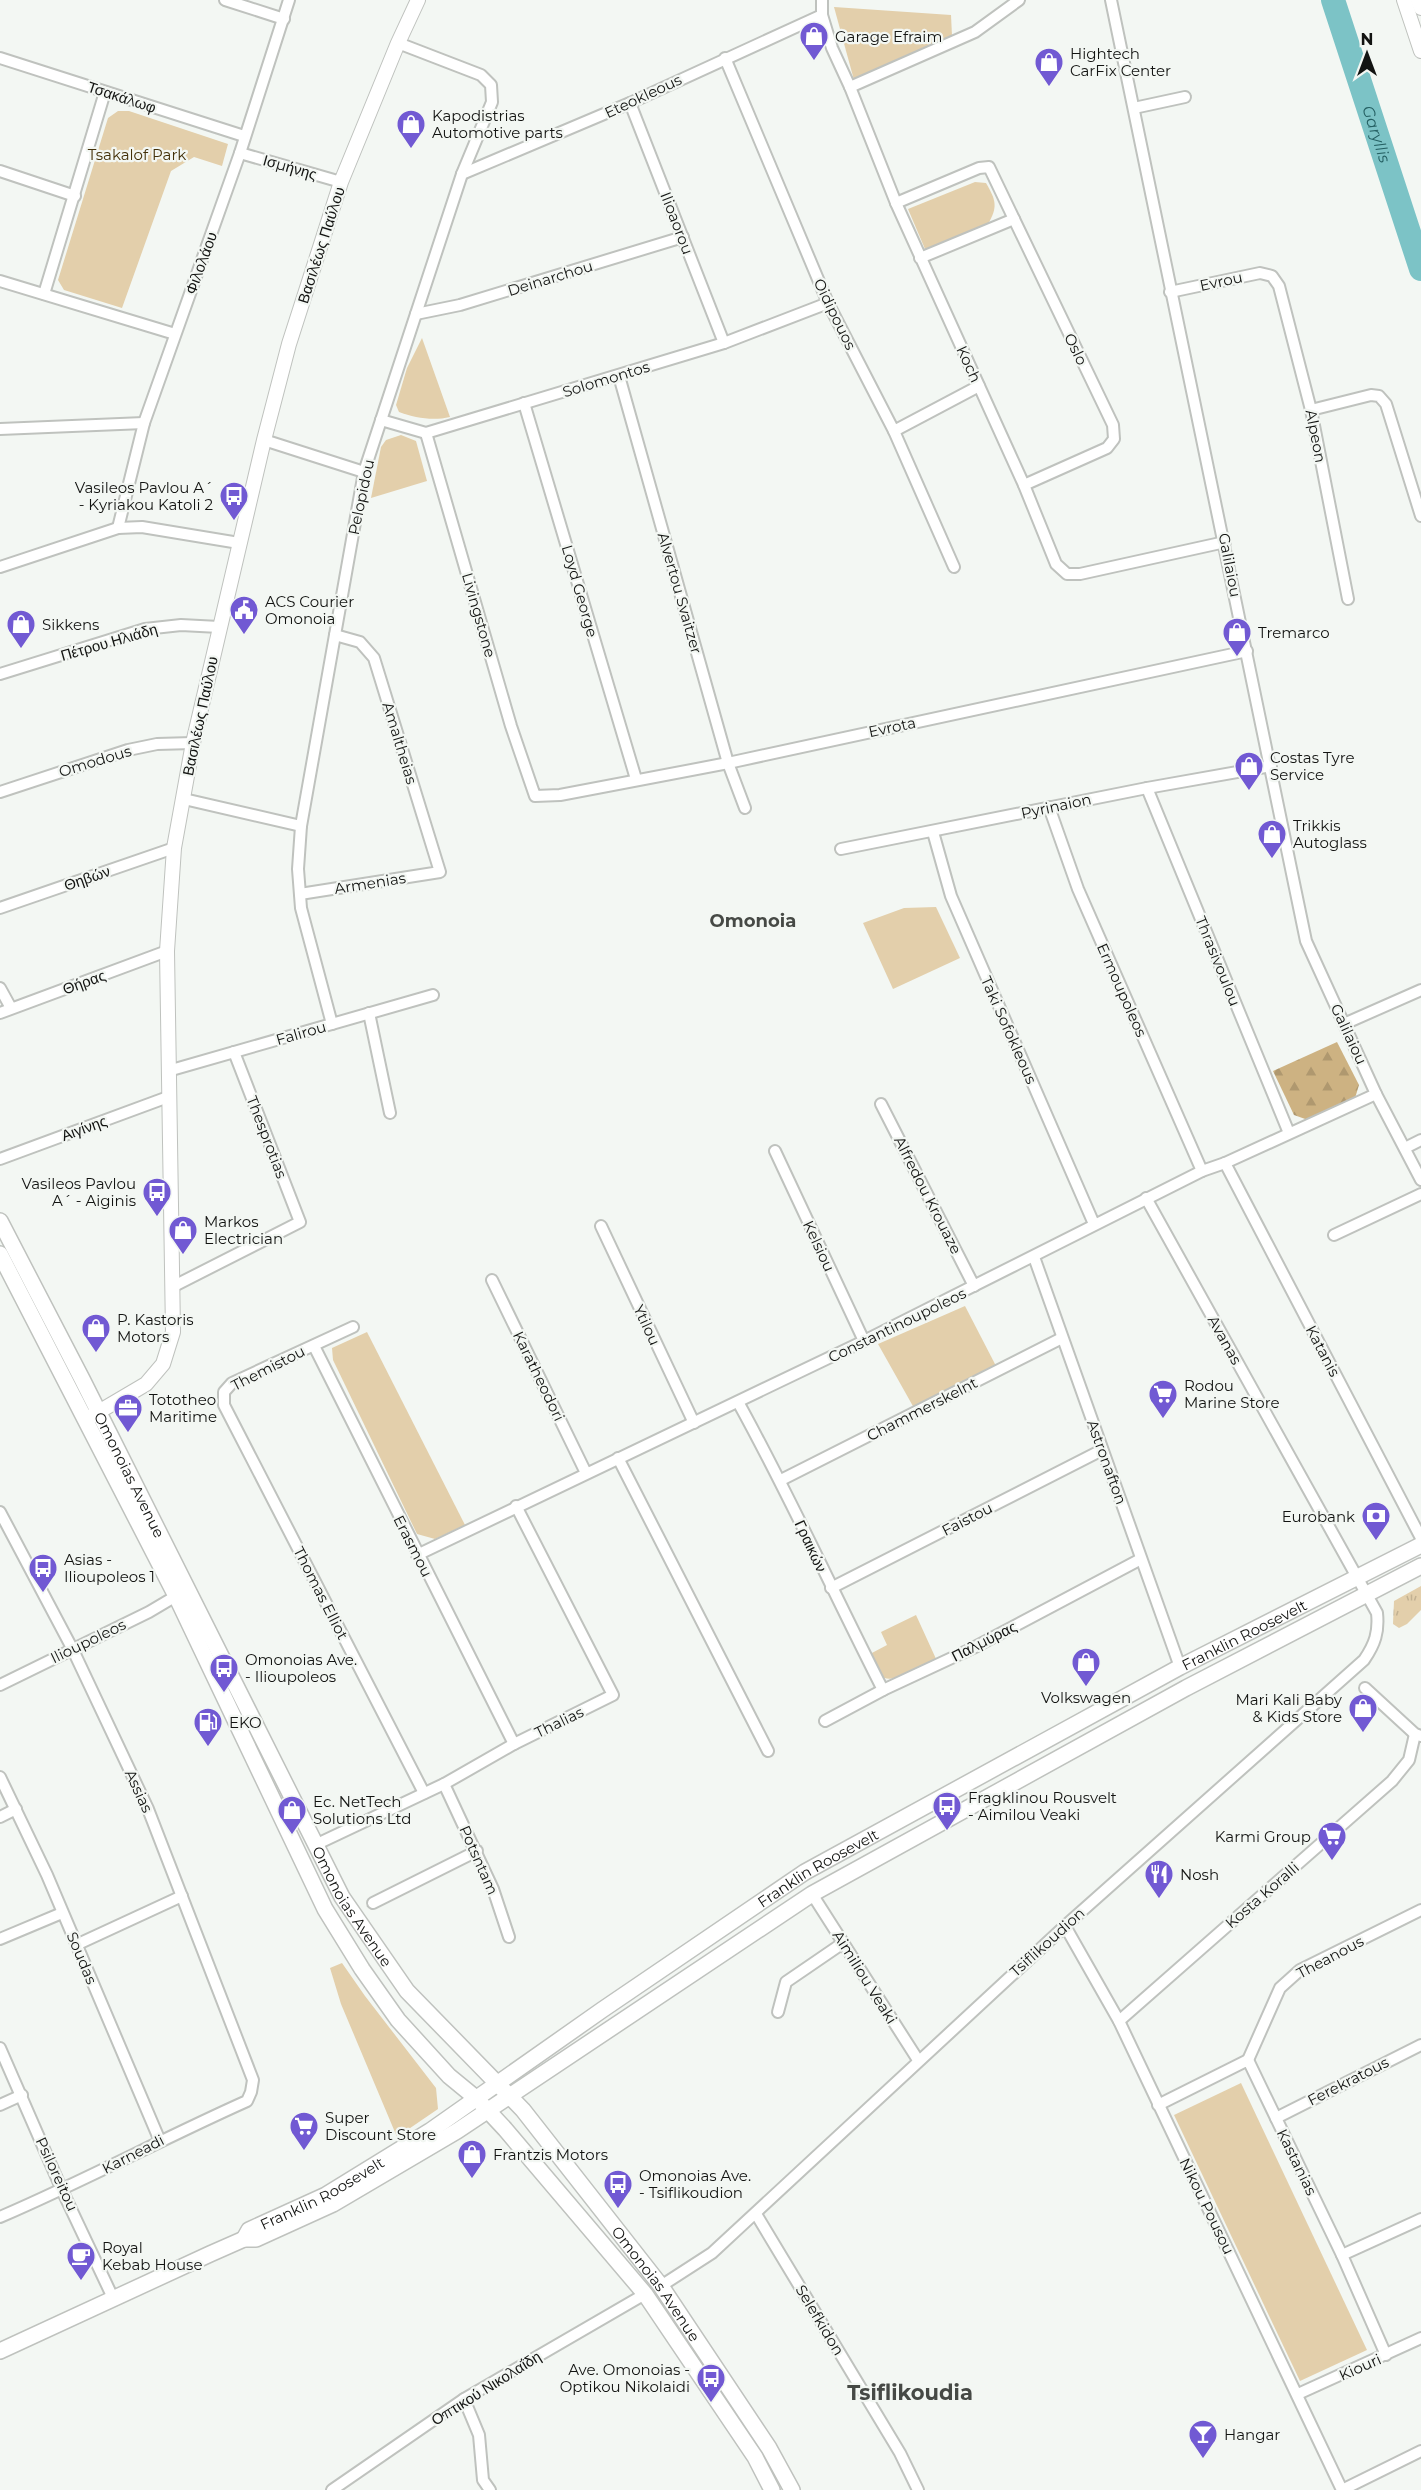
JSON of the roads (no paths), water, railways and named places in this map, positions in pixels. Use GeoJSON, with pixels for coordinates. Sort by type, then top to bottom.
{"type":"FeatureCollection","features":[{"type":"Feature","properties":{"kind":"main road","name":"Omonoias Avenue"},"geometry":{"type":"LineString","coordinates":[[0,1221],[325,1909],[362,1969],[398,2020],[449,2076],[477,2098],[645,2294],[755,2457],[772,2490]]}},
{"type":"Feature","properties":{"kind":"main road","name":"Omonoias Avenue"},"geometry":{"type":"LineString","coordinates":[[0,1254],[92,1416],[342,1897],[407,1991],[510,2096],[661,2286],[769,2448],[792,2490]]}},
{"type":"Feature","properties":{"kind":"main road","name":"Franklin Roosevelt"},"geometry":{"type":"LineString","coordinates":[[244,2239],[249,2230],[326,2195],[430,2131],[602,2010],[805,1872],[1180,1667],[1421,1545]]}},
{"type":"Feature","properties":{"kind":"main road","name":"Franklin Roosevelt"},"geometry":{"type":"LineString","coordinates":[[0,2351],[244,2239],[256,2239],[333,2204],[488,2111],[812,1894],[1186,1688],[1368,1596],[1421,1566]]}},
{"type":"Feature","properties":{"kind":"street"},"geometry":{"type":"LineString","coordinates":[[225,0],[284,19]]}},
{"type":"Feature","properties":{"kind":"street","name":"Φιλολάου"},"geometry":{"type":"LineString","coordinates":[[118,528],[144,423],[240,153],[289,0]]}},
{"type":"Feature","properties":{"kind":"street","name":"Βασιλέως Παύλου"},"geometry":{"type":"LineString","coordinates":[[92,1416],[146,1384],[164,1364],[173,1332],[167,951],[174,848],[193,743],[239,543],[289,344],[341,182],[418,0]]}},
{"type":"Feature","properties":{"kind":"street","name":"Koch"},"geometry":{"type":"LineString","coordinates":[[822,0],[822,15],[832,48],[896,203],[1024,485],[1056,564],[1067,574],[1080,574],[1225,542]]}},
{"type":"Feature","properties":{"kind":"street"},"geometry":{"type":"LineString","coordinates":[[850,87],[975,32],[1019,0]]}},
{"type":"Feature","properties":{"kind":"street","name":"Galilaiou"},"geometry":{"type":"LineString","coordinates":[[1111,0],[1306,941],[1376,1094],[1421,1180]]}},
{"type":"Feature","properties":{"kind":"street"},"geometry":{"type":"LineString","coordinates":[[1404,0],[1421,51]]}},
{"type":"Feature","properties":{"kind":"street"},"geometry":{"type":"LineString","coordinates":[[1418,0],[1421,8]]}},
{"type":"Feature","properties":{"kind":"street","name":"Eteokleous"},"geometry":{"type":"LineString","coordinates":[[462,174],[630,103],[822,15]]}},
{"type":"Feature","properties":{"kind":"street","name":"Pelopidou"},"geometry":{"type":"LineString","coordinates":[[332,1024],[301,908],[298,869],[301,826],[364,472],[462,174],[492,102],[491,85],[481,75],[398,43]]}},
{"type":"Feature","properties":{"kind":"street","name":"Τσακάλωφ"},"geometry":{"type":"LineString","coordinates":[[0,58],[244,136]]}},
{"type":"Feature","properties":{"kind":"street","name":"Oidipouos"},"geometry":{"type":"LineString","coordinates":[[725,58],[828,303],[894,430],[954,567]]}},
{"type":"Feature","properties":{"kind":"street"},"geometry":{"type":"LineString","coordinates":[[44,294],[105,92]]}},
{"type":"Feature","properties":{"kind":"street"},"geometry":{"type":"LineString","coordinates":[[1134,108],[1185,97]]}},
{"type":"Feature","properties":{"kind":"street","name":"Ilioaorou"},"geometry":{"type":"LineString","coordinates":[[630,103],[724,343]]}},
{"type":"Feature","properties":{"kind":"street","name":"Ισμήνης"},"geometry":{"type":"LineString","coordinates":[[240,153],[341,182]]}},
{"type":"Feature","properties":{"kind":"street","name":"Oslo"},"geometry":{"type":"LineString","coordinates":[[896,203],[979,168],[989,167],[1113,425],[1114,439],[1107,448],[1024,485]]}},
{"type":"Feature","properties":{"kind":"street"},"geometry":{"type":"LineString","coordinates":[[0,171],[75,196]]}},
{"type":"Feature","properties":{"kind":"street"},"geometry":{"type":"LineString","coordinates":[[920,258],[1014,219]]}},
{"type":"Feature","properties":{"kind":"street","name":"Deinarchou"},"geometry":{"type":"LineString","coordinates":[[416,314],[460,305],[683,237]]}},
{"type":"Feature","properties":{"kind":"street","name":"Evrou"},"geometry":{"type":"LineString","coordinates":[[1170,292],[1260,273],[1272,276]]}},
{"type":"Feature","properties":{"kind":"street","name":"Alpeon"},"geometry":{"type":"LineString","coordinates":[[1272,276],[1279,286],[1311,410],[1348,599]]}},
{"type":"Feature","properties":{"kind":"street"},"geometry":{"type":"LineString","coordinates":[[0,281],[175,334]]}},
{"type":"Feature","properties":{"kind":"street","name":"Solomontos"},"geometry":{"type":"LineString","coordinates":[[426,433],[724,343],[828,303]]}},
{"type":"Feature","properties":{"kind":"street","name":"Alvertou Svaitzer"},"geometry":{"type":"LineString","coordinates":[[619,376],[728,762],[745,808]]}},
{"type":"Feature","properties":{"kind":"street"},"geometry":{"type":"LineString","coordinates":[[894,430],[979,386]]}},
{"type":"Feature","properties":{"kind":"street"},"geometry":{"type":"LineString","coordinates":[[1311,410],[1371,395],[1379,396],[1386,404],[1417,490],[1421,516]]}},
{"type":"Feature","properties":{"kind":"street","name":"Loyd George"},"geometry":{"type":"LineString","coordinates":[[524,403],[636,780]]}},
{"type":"Feature","properties":{"kind":"street"},"geometry":{"type":"LineString","coordinates":[[381,420],[426,433]]}},
{"type":"Feature","properties":{"kind":"street"},"geometry":{"type":"LineString","coordinates":[[0,429],[144,423]]}},
{"type":"Feature","properties":{"kind":"street","name":"Livingstone"},"geometry":{"type":"LineString","coordinates":[[426,433],[511,726],[536,796]]}},
{"type":"Feature","properties":{"kind":"street"},"geometry":{"type":"LineString","coordinates":[[264,440],[364,472]]}},
{"type":"Feature","properties":{"kind":"street"},"geometry":{"type":"LineString","coordinates":[[0,567],[118,528],[142,527],[239,543]]}},
{"type":"Feature","properties":{"kind":"street","name":"Πέτρου Ηλιάδη"},"geometry":{"type":"LineString","coordinates":[[0,674],[145,629],[181,625],[219,627]]}},
{"type":"Feature","properties":{"kind":"street","name":"Amaltheias"},"geometry":{"type":"LineString","coordinates":[[335,635],[360,642],[374,658],[440,872]]}},
{"type":"Feature","properties":{"kind":"street","name":"Evrota"},"geometry":{"type":"LineString","coordinates":[[536,796],[560,795],[728,762],[1247,651]]}},
{"type":"Feature","properties":{"kind":"street","name":"Omodous"},"geometry":{"type":"LineString","coordinates":[[0,792],[128,750],[157,744],[193,743]]}},
{"type":"Feature","properties":{"kind":"street","name":"Pyrinaion"},"geometry":{"type":"LineString","coordinates":[[841,849],[1270,766]]}},
{"type":"Feature","properties":{"kind":"street","name":"Thrasivoulou"},"geometry":{"type":"LineString","coordinates":[[1147,788],[1288,1133]]}},
{"type":"Feature","properties":{"kind":"street"},"geometry":{"type":"LineString","coordinates":[[184,799],[301,826]]}},
{"type":"Feature","properties":{"kind":"street","name":"Ermoupoleos"},"geometry":{"type":"LineString","coordinates":[[1049,807],[1078,889],[1202,1171]]}},
{"type":"Feature","properties":{"kind":"street","name":"Taki Sofokleous"},"geometry":{"type":"LineString","coordinates":[[933,832],[951,896],[1094,1224]]}},
{"type":"Feature","properties":{"kind":"street","name":"Θηβών"},"geometry":{"type":"LineString","coordinates":[[0,908],[174,848]]}},
{"type":"Feature","properties":{"kind":"street","name":"Armenias"},"geometry":{"type":"LineString","coordinates":[[300,894],[440,872]]}},
{"type":"Feature","properties":{"kind":"street","name":"Θήρας"},"geometry":{"type":"LineString","coordinates":[[0,1012],[167,951]]}},
{"type":"Feature","properties":{"kind":"street"},"geometry":{"type":"LineString","coordinates":[[0,988],[11,1008]]}},
{"type":"Feature","properties":{"kind":"street"},"geometry":{"type":"LineString","coordinates":[[1344,1024],[1421,990]]}},
{"type":"Feature","properties":{"kind":"street","name":"Falirou"},"geometry":{"type":"LineString","coordinates":[[168,1071],[434,995]]}},
{"type":"Feature","properties":{"kind":"street"},"geometry":{"type":"LineString","coordinates":[[369,1013],[390,1113]]}},
{"type":"Feature","properties":{"kind":"street","name":"Thesprotias"},"geometry":{"type":"LineString","coordinates":[[174,1286],[300,1222],[234,1052]]}},
{"type":"Feature","properties":{"kind":"street","name":"Constantinoupoleos"},"geometry":{"type":"LineString","coordinates":[[417,1555],[864,1341],[1202,1171],[1225,1163],[1376,1094]]}},
{"type":"Feature","properties":{"kind":"street","name":"Αιγίνης"},"geometry":{"type":"LineString","coordinates":[[0,1159],[168,1097]]}},
{"type":"Feature","properties":{"kind":"street","name":"Alfredou Krouaze"},"geometry":{"type":"LineString","coordinates":[[881,1104],[974,1286]]}},
{"type":"Feature","properties":{"kind":"street"},"geometry":{"type":"LineString","coordinates":[[1405,1148],[1421,1140]]}},
{"type":"Feature","properties":{"kind":"street","name":"Kelsiou"},"geometry":{"type":"LineString","coordinates":[[775,1151],[864,1341]]}},
{"type":"Feature","properties":{"kind":"street","name":"Katanis"},"geometry":{"type":"LineString","coordinates":[[1225,1163],[1421,1538]]}},
{"type":"Feature","properties":{"kind":"street"},"geometry":{"type":"LineString","coordinates":[[1334,1235],[1421,1194]]}},
{"type":"Feature","properties":{"kind":"street","name":"Avanas"},"geometry":{"type":"LineString","coordinates":[[1146,1198],[1356,1576]]}},
{"type":"Feature","properties":{"kind":"street","name":"Ytilou"},"geometry":{"type":"LineString","coordinates":[[601,1226],[694,1423]]}},
{"type":"Feature","properties":{"kind":"street","name":"Astronafton"},"geometry":{"type":"LineString","coordinates":[[1034,1257],[1180,1667]]}},
{"type":"Feature","properties":{"kind":"street","name":"Karatheodori"},"geometry":{"type":"LineString","coordinates":[[492,1280],[586,1473]]}},
{"type":"Feature","properties":{"kind":"street","name":"Themistou"},"geometry":{"type":"LineString","coordinates":[[224,1392],[232,1383],[353,1327]]}},
{"type":"Feature","properties":{"kind":"street","name":"Chammerskelnt"},"geometry":{"type":"LineString","coordinates":[[781,1480],[1062,1338]]}},
{"type":"Feature","properties":{"kind":"street","name":"Erasmou"},"geometry":{"type":"LineString","coordinates":[[314,1346],[417,1555],[514,1744]]}},
{"type":"Feature","properties":{"kind":"street","name":"Thomas Elliot"},"geometry":{"type":"LineString","coordinates":[[224,1392],[224,1405],[424,1793]]}},
{"type":"Feature","properties":{"kind":"street","name":"Γραικών"},"geometry":{"type":"LineString","coordinates":[[738,1402],[781,1480],[831,1588],[883,1690]]}},
{"type":"Feature","properties":{"kind":"street","name":"Faistou"},"geometry":{"type":"LineString","coordinates":[[831,1588],[1102,1450]]}},
{"type":"Feature","properties":{"kind":"street"},"geometry":{"type":"LineString","coordinates":[[618,1458],[768,1751]]}},
{"type":"Feature","properties":{"kind":"street","name":"Thalias"},"geometry":{"type":"LineString","coordinates":[[315,1845],[444,1784],[514,1744],[612,1695],[516,1506]]}},
{"type":"Feature","properties":{"kind":"street","name":"Assias"},"geometry":{"type":"LineString","coordinates":[[0,1512],[72,1648],[148,1809],[253,2080]]}},
{"type":"Feature","properties":{"kind":"street","name":"Παλμύρας"},"geometry":{"type":"LineString","coordinates":[[825,1721],[883,1690],[973,1648],[1142,1559]]}},
{"type":"Feature","properties":{"kind":"street","name":"Tsiflikoudion"},"geometry":{"type":"LineString","coordinates":[[661,2286],[712,2253],[756,2214],[918,2060],[1065,1926],[1365,1660],[1374,1646],[1379,1630],[1377,1613],[1356,1576]]}},
{"type":"Feature","properties":{"kind":"street","name":"Ilioupoleos"},"geometry":{"type":"LineString","coordinates":[[0,1685],[149,1612],[176,1596]]}},
{"type":"Feature","properties":{"kind":"street"},"geometry":{"type":"LineString","coordinates":[[1365,1688],[1418,1735]]}},
{"type":"Feature","properties":{"kind":"street","name":"Kosta Koralli"},"geometry":{"type":"LineString","coordinates":[[1119,2020],[1392,1781],[1409,1760],[1418,1735]]}},
{"type":"Feature","properties":{"kind":"street","name":"Soudas"},"geometry":{"type":"LineString","coordinates":[[0,1777],[47,1875],[160,2140]]}},
{"type":"Feature","properties":{"kind":"street","name":"Potsntam"},"geometry":{"type":"LineString","coordinates":[[444,1784],[477,1851],[509,1937]]}},
{"type":"Feature","properties":{"kind":"street"},"geometry":{"type":"LineString","coordinates":[[0,1817],[15,1809]]}},
{"type":"Feature","properties":{"kind":"street"},"geometry":{"type":"LineString","coordinates":[[374,1903],[477,1851]]}},
{"type":"Feature","properties":{"kind":"street","name":"Aimiliou Veaki"},"geometry":{"type":"LineString","coordinates":[[812,1894],[918,2060]]}},
{"type":"Feature","properties":{"kind":"street"},"geometry":{"type":"LineString","coordinates":[[76,1945],[182,1896]]}},
{"type":"Feature","properties":{"kind":"street","name":"Theanous"},"geometry":{"type":"LineString","coordinates":[[1248,2060],[1280,1988],[1299,1970],[1421,1910]]}},
{"type":"Feature","properties":{"kind":"street"},"geometry":{"type":"LineString","coordinates":[[0,1939],[62,1913]]}},
{"type":"Feature","properties":{"kind":"street","name":"Nikou Pousou"},"geometry":{"type":"LineString","coordinates":[[1065,1926],[1119,2020],[1342,2490]]}},
{"type":"Feature","properties":{"kind":"street"},"geometry":{"type":"LineString","coordinates":[[778,2012],[786,1982],[843,1943]]}},
{"type":"Feature","properties":{"kind":"street","name":"Ferekratous"},"geometry":{"type":"LineString","coordinates":[[1276,2118],[1421,2045]]}},
{"type":"Feature","properties":{"kind":"street","name":"Psiloreitou"},"geometry":{"type":"LineString","coordinates":[[0,2048],[114,2300]]}},
{"type":"Feature","properties":{"kind":"street"},"geometry":{"type":"LineString","coordinates":[[1158,2105],[1248,2060]]}},
{"type":"Feature","properties":{"kind":"street","name":"Kastanias"},"geometry":{"type":"LineString","coordinates":[[1248,2060],[1342,2255],[1386,2355]]}},
{"type":"Feature","properties":{"kind":"street","name":"Karneadi"},"geometry":{"type":"LineString","coordinates":[[0,2217],[63,2190],[160,2140],[247,2101],[253,2080]]}},
{"type":"Feature","properties":{"kind":"street"},"geometry":{"type":"LineString","coordinates":[[0,2105],[22,2096]]}},
{"type":"Feature","properties":{"kind":"street","name":"Selefkidon"},"geometry":{"type":"LineString","coordinates":[[756,2214],[900,2453],[918,2490]]}},
{"type":"Feature","properties":{"kind":"street"},"geometry":{"type":"LineString","coordinates":[[1342,2255],[1421,2219]]}},
{"type":"Feature","properties":{"kind":"street","name":"Οπτικού Νικολαΐδη"},"geometry":{"type":"LineString","coordinates":[[332,2490],[464,2399],[645,2294]]}},
{"type":"Feature","properties":{"kind":"street","name":"Kiouri"},"geometry":{"type":"LineString","coordinates":[[1298,2394],[1421,2338]]}},
{"type":"Feature","properties":{"kind":"street"},"geometry":{"type":"LineString","coordinates":[[464,2399],[479,2435],[483,2480],[490,2490]]}},
{"type":"Feature","properties":{"kind":"street"},"geometry":{"type":"LineString","coordinates":[[1342,2490],[1421,2451]]}},
{"type":"Feature","properties":{"kind":"waterway","name":"Garyllis"},"geometry":{"type":"LineString","coordinates":[[1333,0],[1421,269]]}},
{"type":"Feature","properties":{"kind":"place","name":"Garage Efraim"},"geometry":{"type":"Point","coordinates":[814,62]}},
{"type":"Feature","properties":{"kind":"place","name":"Hightech CarFix Center"},"geometry":{"type":"Point","coordinates":[1049,88]}},
{"type":"Feature","properties":{"kind":"place","name":"Kapodistrias Automotive parts"},"geometry":{"type":"Point","coordinates":[411,150]}},
{"type":"Feature","properties":{"kind":"place","name":"Vasileos Pavlou A´ - Kyriakou Katoli 2"},"geometry":{"type":"Point","coordinates":[234,522]}},
{"type":"Feature","properties":{"kind":"place","name":"ACS Courier Omonoia"},"geometry":{"type":"Point","coordinates":[244,636]}},
{"type":"Feature","properties":{"kind":"place","name":"Sikkens"},"geometry":{"type":"Point","coordinates":[21,650]}},
{"type":"Feature","properties":{"kind":"place","name":"Tremarco"},"geometry":{"type":"Point","coordinates":[1237,658]}},
{"type":"Feature","properties":{"kind":"place","name":"Costas Tyre Service"},"geometry":{"type":"Point","coordinates":[1249,792]}},
{"type":"Feature","properties":{"kind":"place","name":"Trikkis Autoglass"},"geometry":{"type":"Point","coordinates":[1272,860]}},
{"type":"Feature","properties":{"kind":"place","name":"Vasileos Pavlou A´ - Aiginis"},"geometry":{"type":"Point","coordinates":[157,1218]}},
{"type":"Feature","properties":{"kind":"place","name":"Markos Electrician"},"geometry":{"type":"Point","coordinates":[183,1256]}},
{"type":"Feature","properties":{"kind":"place","name":"P. Kastoris Motors"},"geometry":{"type":"Point","coordinates":[96,1354]}},
{"type":"Feature","properties":{"kind":"place","name":"Rodou Marine Store"},"geometry":{"type":"Point","coordinates":[1163,1420]}},
{"type":"Feature","properties":{"kind":"place","name":"Tototheo Maritime"},"geometry":{"type":"Point","coordinates":[128,1434]}},
{"type":"Feature","properties":{"kind":"place","name":"Eurobank"},"geometry":{"type":"Point","coordinates":[1376,1542]}},
{"type":"Feature","properties":{"kind":"place","name":"Asias - Ilioupoleos 1"},"geometry":{"type":"Point","coordinates":[43,1594]}},
{"type":"Feature","properties":{"kind":"place","name":"Volkswagen"},"geometry":{"type":"Point","coordinates":[1086,1688]}},
{"type":"Feature","properties":{"kind":"place","name":"Omonoias Ave. - Ilioupoleos"},"geometry":{"type":"Point","coordinates":[224,1694]}},
{"type":"Feature","properties":{"kind":"place","name":"Mari Kali Baby & Kids Store"},"geometry":{"type":"Point","coordinates":[1363,1734]}},
{"type":"Feature","properties":{"kind":"place","name":"EKO"},"geometry":{"type":"Point","coordinates":[208,1748]}},
{"type":"Feature","properties":{"kind":"place","name":"Fragklinou Rousvelt - Aimilou Veaki"},"geometry":{"type":"Point","coordinates":[947,1832]}},
{"type":"Feature","properties":{"kind":"place","name":"Ec. NetTech Solutions Ltd"},"geometry":{"type":"Point","coordinates":[292,1836]}},
{"type":"Feature","properties":{"kind":"place","name":"Karmi Group"},"geometry":{"type":"Point","coordinates":[1332,1862]}},
{"type":"Feature","properties":{"kind":"place","name":"Nosh"},"geometry":{"type":"Point","coordinates":[1159,1900]}},
{"type":"Feature","properties":{"kind":"place","name":"Super Discount Store"},"geometry":{"type":"Point","coordinates":[304,2152]}},
{"type":"Feature","properties":{"kind":"place","name":"Frantzis Motors"},"geometry":{"type":"Point","coordinates":[472,2180]}},
{"type":"Feature","properties":{"kind":"place","name":"Omonoias Ave. - Tsiflikoudion"},"geometry":{"type":"Point","coordinates":[618,2210]}},
{"type":"Feature","properties":{"kind":"place","name":"Royal Kebab House"},"geometry":{"type":"Point","coordinates":[81,2282]}},
{"type":"Feature","properties":{"kind":"place","name":"Ave. Omonoias - Optikou Nikolaidi"},"geometry":{"type":"Point","coordinates":[711,2404]}},
{"type":"Feature","properties":{"kind":"place","name":"Hangar"},"geometry":{"type":"Point","coordinates":[1203,2460]}},
{"type":"Feature","properties":{"kind":"district","name":"Omonoia"},"geometry":{"type":"Point","coordinates":[753,921]}},
{"type":"Feature","properties":{"kind":"district","name":"Tsiflikoudia"},"geometry":{"type":"Point","coordinates":[910,2392]}},
{"type":"Feature","properties":{"kind":"park label","name":"Tsakalof Park"},"geometry":{"type":"Point","coordinates":[137,154]}}]}
